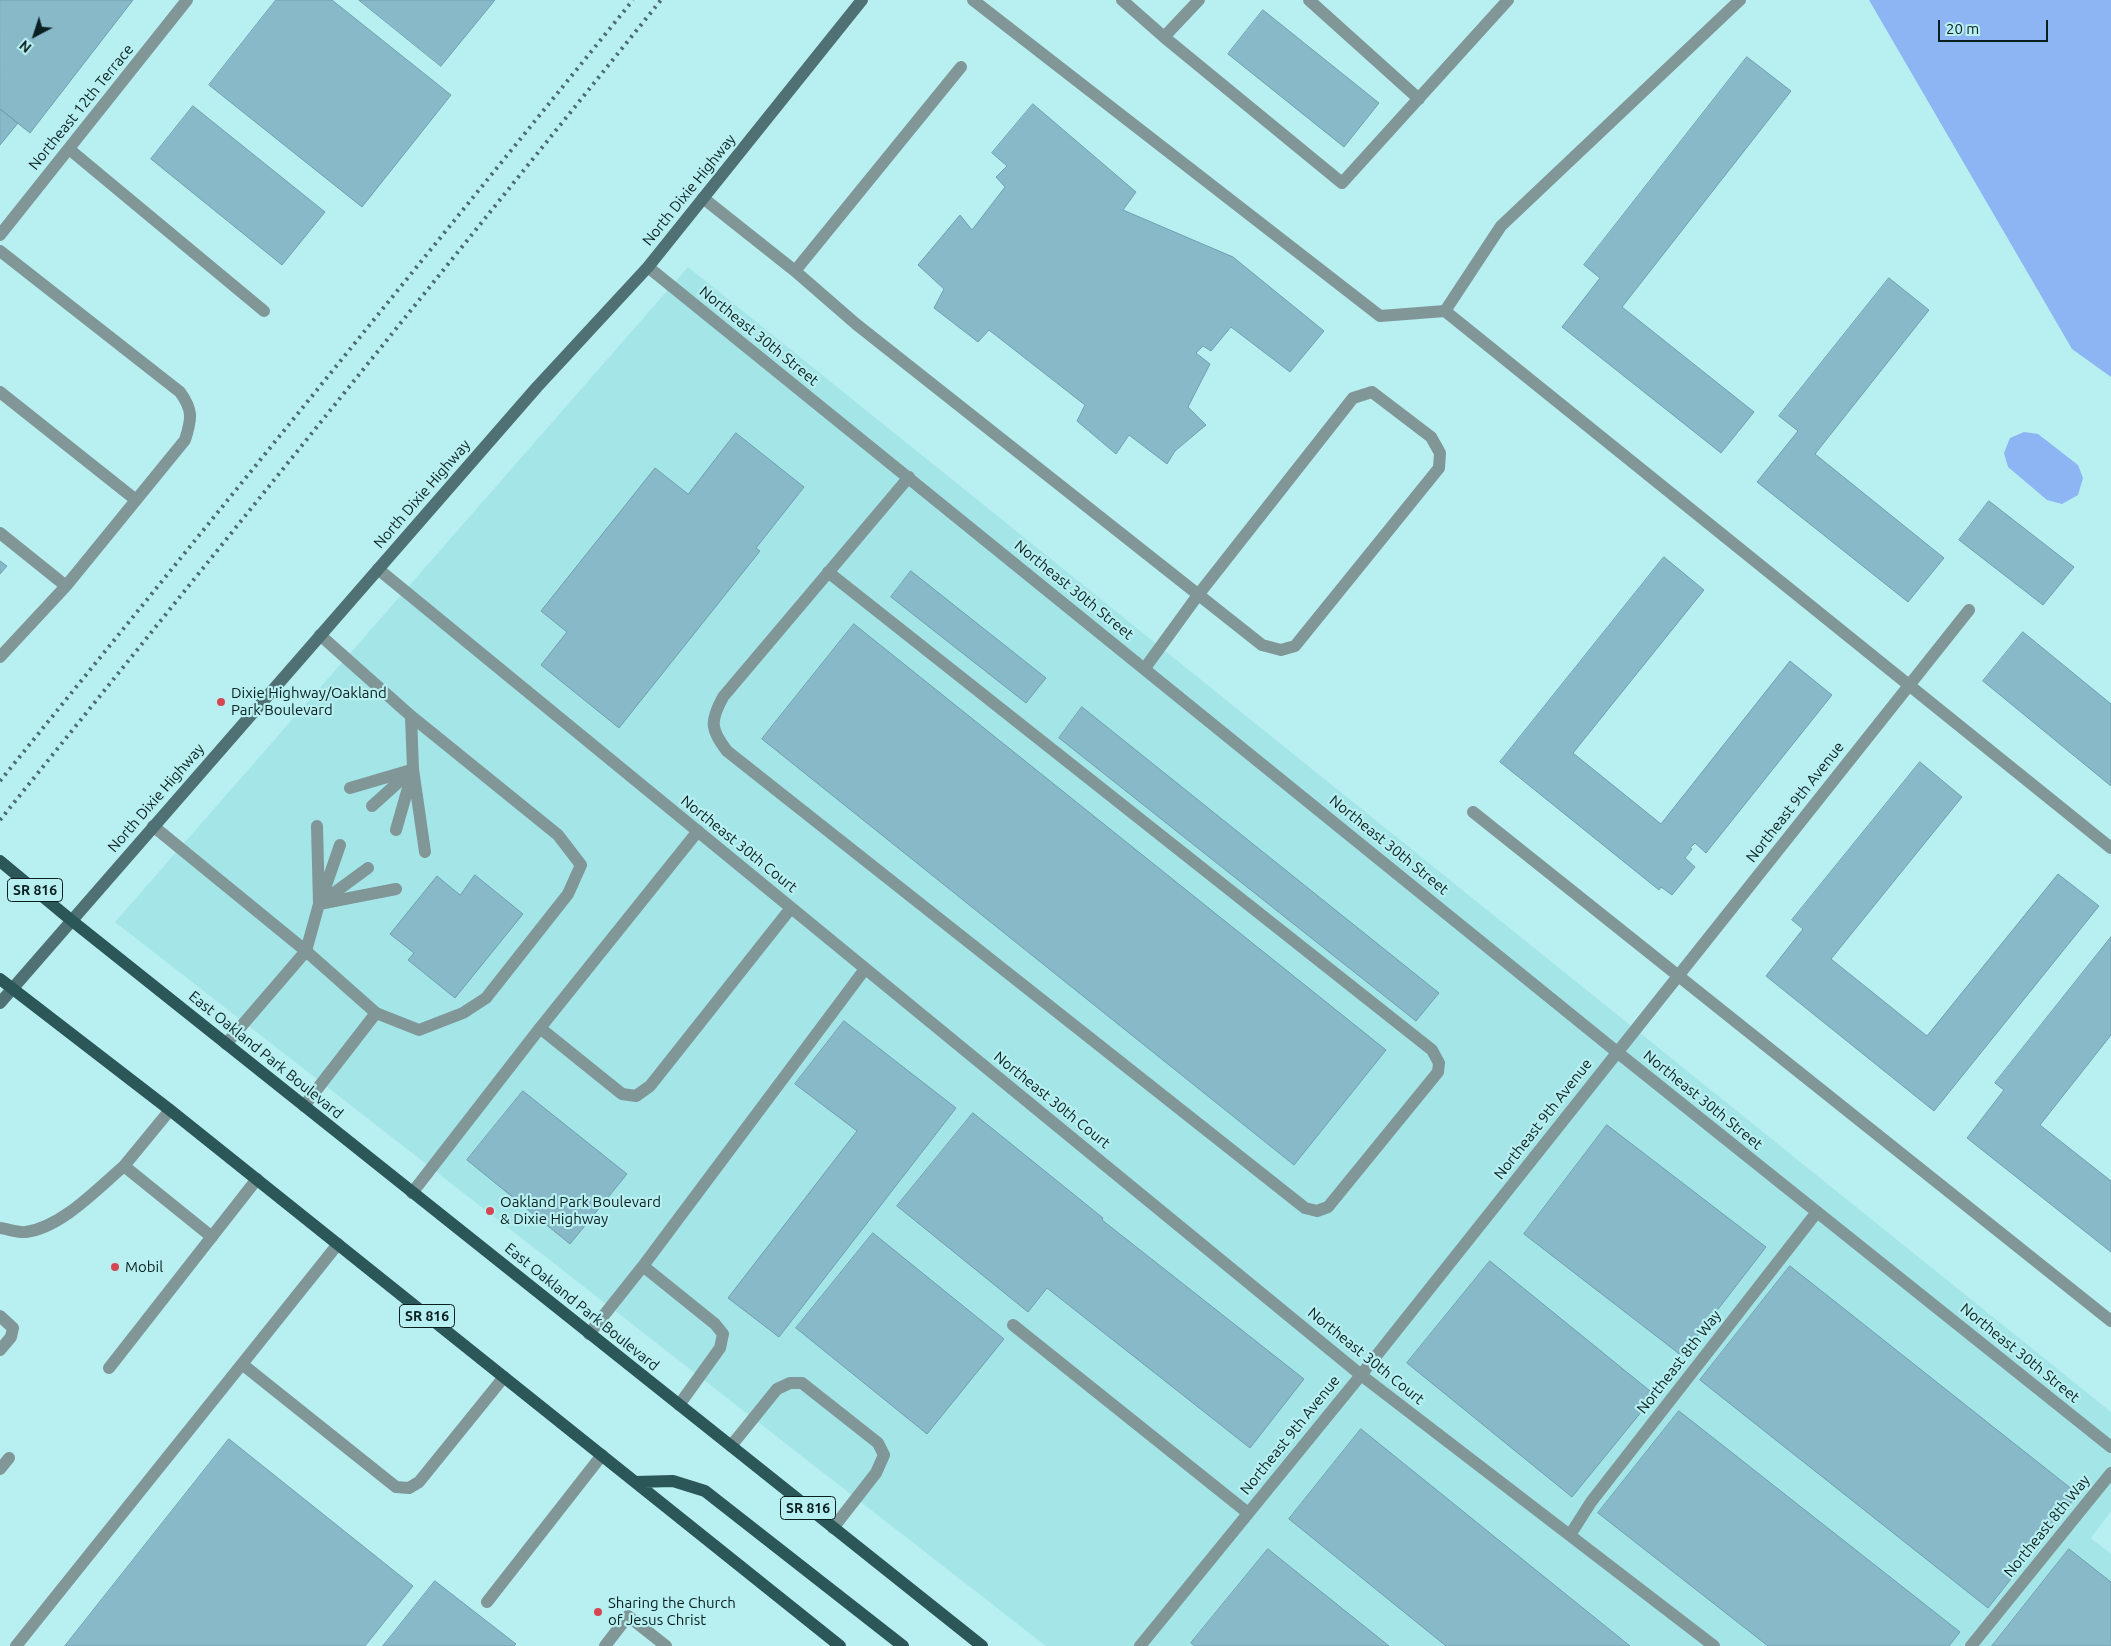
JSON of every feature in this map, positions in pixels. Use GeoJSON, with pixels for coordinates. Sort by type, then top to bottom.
{"type":"FeatureCollection","features":[{"type":"Feature","properties":{"kind":"main road","name":"North Dixie Highway"},"geometry":{"type":"LineString","coordinates":[[0,1003],[537,387],[648,267],[862,0]]}},
{"type":"Feature","properties":{"kind":"main road","name":"East Oakland Park Boulevard"},"geometry":{"type":"LineString","coordinates":[[0,860],[71,920],[412,1193],[982,1646]]}},
{"type":"Feature","properties":{"kind":"main road","name":"SR 816"},"geometry":{"type":"LineString","coordinates":[[0,979],[257,1179],[840,1646]]}},
{"type":"Feature","properties":{"kind":"main road"},"geometry":{"type":"LineString","coordinates":[[635,1482],[673,1481],[705,1492],[903,1646]]}},
{"type":"Feature","properties":{"kind":"street","name":"Northeast 12th Terrace"},"geometry":{"type":"LineString","coordinates":[[0,235],[187,0]]}},
{"type":"Feature","properties":{"kind":"street"},"geometry":{"type":"LineString","coordinates":[[973,0],[1380,316],[1445,311],[2111,848]]}},
{"type":"Feature","properties":{"kind":"street"},"geometry":{"type":"LineString","coordinates":[[1122,0],[1164,37],[1342,183],[1508,0]]}},
{"type":"Feature","properties":{"kind":"street"},"geometry":{"type":"LineString","coordinates":[[1164,37],[1199,0]]}},
{"type":"Feature","properties":{"kind":"street"},"geometry":{"type":"LineString","coordinates":[[1309,0],[1418,99]]}},
{"type":"Feature","properties":{"kind":"street"},"geometry":{"type":"LineString","coordinates":[[1445,311],[1501,226],[1740,0]]}},
{"type":"Feature","properties":{"kind":"street"},"geometry":{"type":"LineString","coordinates":[[795,271],[961,67]]}},
{"type":"Feature","properties":{"kind":"street"},"geometry":{"type":"LineString","coordinates":[[69,149],[264,311]]}},
{"type":"Feature","properties":{"kind":"street"},"geometry":{"type":"LineString","coordinates":[[703,198],[795,271],[864,330],[1198,595],[1262,645],[1281,650],[1295,646],[1439,468],[1440,453],[1431,437],[1372,392],[1352,398],[1198,595],[1145,668]]}},
{"type":"Feature","properties":{"kind":"street"},"geometry":{"type":"LineString","coordinates":[[0,251],[180,392],[189,405],[191,422],[185,440],[66,586],[0,657]]}},
{"type":"Feature","properties":{"kind":"street","name":"Northeast 30th Street"},"geometry":{"type":"LineString","coordinates":[[648,267],[1617,1052],[2111,1447]]}},
{"type":"Feature","properties":{"kind":"street"},"geometry":{"type":"LineString","coordinates":[[0,392],[136,500]]}},
{"type":"Feature","properties":{"kind":"street"},"geometry":{"type":"LineString","coordinates":[[828,572],[1432,1050],[1439,1063],[1438,1072],[1328,1207],[1317,1211],[1305,1208],[735,757],[717,737],[713,724],[714,714],[723,697],[828,572],[908,477]]}},
{"type":"Feature","properties":{"kind":"street"},"geometry":{"type":"LineString","coordinates":[[0,534],[66,586]]}},
{"type":"Feature","properties":{"kind":"street","name":"Northeast 30th Court"},"geometry":{"type":"LineString","coordinates":[[378,569],[1361,1375],[1714,1646]]}},
{"type":"Feature","properties":{"kind":"street","name":"Northeast 9th Avenue"},"geometry":{"type":"LineString","coordinates":[[1140,1646],[1361,1375],[1969,610]]}},
{"type":"Feature","properties":{"kind":"street"},"geometry":{"type":"LineString","coordinates":[[153,826],[306,951],[376,1013],[419,1030],[462,1013],[486,998],[568,894],[581,865],[558,835],[411,716],[320,635]]}},
{"type":"Feature","properties":{"kind":"street"},"geometry":{"type":"LineString","coordinates":[[411,716],[413,769],[425,852]]}},
{"type":"Feature","properties":{"kind":"street"},"geometry":{"type":"LineString","coordinates":[[350,788],[413,769]]}},
{"type":"Feature","properties":{"kind":"street"},"geometry":{"type":"LineString","coordinates":[[372,806],[413,769]]}},
{"type":"Feature","properties":{"kind":"street"},"geometry":{"type":"LineString","coordinates":[[396,830],[413,769]]}},
{"type":"Feature","properties":{"kind":"street"},"geometry":{"type":"LineString","coordinates":[[1473,812],[2111,1321]]}},
{"type":"Feature","properties":{"kind":"street"},"geometry":{"type":"LineString","coordinates":[[317,826],[319,904]]}},
{"type":"Feature","properties":{"kind":"street"},"geometry":{"type":"LineString","coordinates":[[412,1193],[540,1028],[698,831]]}},
{"type":"Feature","properties":{"kind":"street"},"geometry":{"type":"LineString","coordinates":[[226,1044],[306,951],[319,904],[340,845]]}},
{"type":"Feature","properties":{"kind":"street"},"geometry":{"type":"LineString","coordinates":[[319,904],[368,868]]}},
{"type":"Feature","properties":{"kind":"street"},"geometry":{"type":"LineString","coordinates":[[319,904],[396,889]]}},
{"type":"Feature","properties":{"kind":"street"},"geometry":{"type":"LineString","coordinates":[[540,1028],[622,1094],[636,1096],[650,1086],[791,908]]}},
{"type":"Feature","properties":{"kind":"street"},"geometry":{"type":"LineString","coordinates":[[590,1334],[866,968]]}},
{"type":"Feature","properties":{"kind":"street"},"geometry":{"type":"LineString","coordinates":[[304,1106],[376,1013]]}},
{"type":"Feature","properties":{"kind":"street"},"geometry":{"type":"LineString","coordinates":[[0,1228],[25,1232],[45,1227],[63,1217],[124,1166],[170,1110]]}},
{"type":"Feature","properties":{"kind":"street"},"geometry":{"type":"LineString","coordinates":[[124,1166],[212,1237]]}},
{"type":"Feature","properties":{"kind":"street"},"geometry":{"type":"LineString","coordinates":[[109,1368],[257,1179]]}},
{"type":"Feature","properties":{"kind":"street","name":"Northeast 8th Way"},"geometry":{"type":"LineString","coordinates":[[1570,1535],[1591,1502],[1817,1212]]}},
{"type":"Feature","properties":{"kind":"street"},"geometry":{"type":"LineString","coordinates":[[16,1646],[338,1244]]}},
{"type":"Feature","properties":{"kind":"street"},"geometry":{"type":"LineString","coordinates":[[643,1266],[715,1324],[723,1334],[720,1348],[679,1405]]}},
{"type":"Feature","properties":{"kind":"street"},"geometry":{"type":"LineString","coordinates":[[0,1316],[13,1328],[10,1337],[0,1350]]}},
{"type":"Feature","properties":{"kind":"street"},"geometry":{"type":"LineString","coordinates":[[1013,1325],[1248,1513]]}},
{"type":"Feature","properties":{"kind":"street"},"geometry":{"type":"LineString","coordinates":[[242,1364],[396,1487],[409,1488],[420,1482],[504,1377]]}},
{"type":"Feature","properties":{"kind":"street"},"geometry":{"type":"LineString","coordinates":[[731,1446],[777,1389],[790,1383],[802,1383],[878,1443],[884,1455],[876,1473],[833,1528]]}},
{"type":"Feature","properties":{"kind":"street"},"geometry":{"type":"LineString","coordinates":[[488,1602],[602,1455]]}},
{"type":"Feature","properties":{"kind":"street"},"geometry":{"type":"LineString","coordinates":[[0,1469],[9,1458]]}},
{"type":"Feature","properties":{"kind":"street","name":"Northeast 8th Way"},"geometry":{"type":"LineString","coordinates":[[1971,1646],[2111,1473]]}},
{"type":"Feature","properties":{"kind":"street"},"geometry":{"type":"LineString","coordinates":[[605,1646],[628,1616],[666,1646]]}},
{"type":"Feature","properties":{"kind":"shaded area"},"geometry":{"type":"Polygon","coordinates":[[[688,267],[2111,1412],[2111,1511],[2091,1538],[2111,1554],[2111,1646],[1046,1646],[115,922],[688,267]]]}},
{"type":"Feature","properties":{"kind":"water"},"geometry":{"type":"Polygon","coordinates":[[[1869,0],[2111,0],[2111,377],[2072,349],[1869,0]]]}},
{"type":"Feature","properties":{"kind":"water"},"geometry":{"type":"Polygon","coordinates":[[[2024,432],[2038,434],[2078,465],[2083,478],[2078,495],[2062,504],[2047,500],[2008,467],[2004,453],[2010,438],[2024,432]]]}},
{"type":"Feature","properties":{"kind":"building"},"geometry":{"type":"Polygon","coordinates":[[[0,0],[133,0],[30,133],[0,109],[0,0]]]}},
{"type":"Feature","properties":{"kind":"building"},"geometry":{"type":"Polygon","coordinates":[[[276,0],[332,0],[451,95],[362,207],[209,85],[276,0]]]}},
{"type":"Feature","properties":{"kind":"building"},"geometry":{"type":"Polygon","coordinates":[[[359,0],[495,0],[441,66],[359,0]]]}},
{"type":"Feature","properties":{"kind":"building"},"geometry":{"type":"Polygon","coordinates":[[[1263,10],[1379,103],[1344,147],[1228,54],[1263,10]]]}},
{"type":"Feature","properties":{"kind":"building"},"geometry":{"type":"Polygon","coordinates":[[[1747,57],[1791,91],[1622,307],[1754,412],[1721,453],[1562,327],[1600,278],[1584,265],[1747,57]]]}},
{"type":"Feature","properties":{"kind":"building"},"geometry":{"type":"Polygon","coordinates":[[[1033,104],[1136,192],[1123,210],[1233,257],[1324,331],[1290,372],[1231,327],[1211,351],[1203,346],[1196,353],[1210,364],[1188,407],[1206,425],[1175,451],[1167,464],[1129,435],[1116,454],[1077,421],[1085,405],[989,330],[978,342],[934,308],[944,289],[918,265],[960,215],[972,230],[1005,187],[996,177],[1007,166],[992,153],[1033,104]]]}},
{"type":"Feature","properties":{"kind":"building"},"geometry":{"type":"Polygon","coordinates":[[[193,106],[325,212],[282,265],[151,159],[193,106]]]}},
{"type":"Feature","properties":{"kind":"building"},"geometry":{"type":"Polygon","coordinates":[[[0,109],[18,123],[0,145],[0,109]]]}},
{"type":"Feature","properties":{"kind":"building"},"geometry":{"type":"Polygon","coordinates":[[[1889,278],[1929,310],[1815,454],[1944,558],[1908,602],[1757,482],[1798,431],[1779,416],[1889,278]]]}},
{"type":"Feature","properties":{"kind":"building"},"geometry":{"type":"Polygon","coordinates":[[[736,433],[804,487],[756,548],[760,551],[619,728],[541,665],[567,632],[541,611],[655,468],[688,494],[736,433]]]}},
{"type":"Feature","properties":{"kind":"building"},"geometry":{"type":"Polygon","coordinates":[[[1989,501],[2074,567],[2043,605],[1959,540],[1989,501]]]}},
{"type":"Feature","properties":{"kind":"building"},"geometry":{"type":"Polygon","coordinates":[[[1664,557],[1704,590],[1573,753],[1661,824],[1790,661],[1832,695],[1706,853],[1695,843],[1690,848],[1692,849],[1685,858],[1695,867],[1672,895],[1661,887],[1659,890],[1500,762],[1664,557]]]}},
{"type":"Feature","properties":{"kind":"building"},"geometry":{"type":"Polygon","coordinates":[[[0,561],[7,566],[0,574],[0,561]]]}},
{"type":"Feature","properties":{"kind":"building"},"geometry":{"type":"Polygon","coordinates":[[[911,571],[1046,678],[1026,703],[891,597],[911,571]]]}},
{"type":"Feature","properties":{"kind":"building"},"geometry":{"type":"Polygon","coordinates":[[[854,624],[1386,1050],[1294,1165],[762,739],[854,624]]]}},
{"type":"Feature","properties":{"kind":"building"},"geometry":{"type":"Polygon","coordinates":[[[2023,632],[2111,704],[2111,786],[1983,681],[2023,632]]]}},
{"type":"Feature","properties":{"kind":"building"},"geometry":{"type":"Polygon","coordinates":[[[1082,707],[1439,993],[1416,1021],[1059,738],[1082,707]]]}},
{"type":"Feature","properties":{"kind":"building"},"geometry":{"type":"Polygon","coordinates":[[[1920,762],[1962,797],[1831,959],[1927,1036],[2058,874],[2099,906],[1934,1111],[1766,976],[1803,929],[1792,920],[1920,762]]]}},
{"type":"Feature","properties":{"kind":"building"},"geometry":{"type":"Polygon","coordinates":[[[475,875],[523,914],[455,998],[408,960],[414,953],[390,934],[437,876],[460,895],[475,875]]]}},
{"type":"Feature","properties":{"kind":"building"},"geometry":{"type":"Polygon","coordinates":[[[2111,937],[2111,1035],[2040,1125],[2111,1181],[2111,1252],[1967,1138],[2004,1090],[1995,1083],[2111,937]]]}},
{"type":"Feature","properties":{"kind":"building"},"geometry":{"type":"Polygon","coordinates":[[[844,1021],[956,1108],[779,1337],[728,1298],[857,1131],[795,1084],[844,1021]]]}},
{"type":"Feature","properties":{"kind":"building"},"geometry":{"type":"Polygon","coordinates":[[[523,1091],[627,1174],[570,1244],[467,1160],[523,1091]]]}},
{"type":"Feature","properties":{"kind":"building"},"geometry":{"type":"Polygon","coordinates":[[[973,1113],[1103,1218],[1102,1220],[1304,1379],[1250,1448],[1047,1288],[1028,1312],[897,1206],[973,1113]]]}},
{"type":"Feature","properties":{"kind":"building"},"geometry":{"type":"Polygon","coordinates":[[[1607,1125],[1766,1247],[1682,1356],[1524,1234],[1607,1125]]]}},
{"type":"Feature","properties":{"kind":"building"},"geometry":{"type":"Polygon","coordinates":[[[873,1233],[1004,1339],[927,1434],[796,1328],[873,1233]]]}},
{"type":"Feature","properties":{"kind":"building"},"geometry":{"type":"Polygon","coordinates":[[[1490,1261],[1655,1395],[1572,1497],[1407,1363],[1490,1261]]]}},
{"type":"Feature","properties":{"kind":"building"},"geometry":{"type":"Polygon","coordinates":[[[1790,1266],[2078,1494],[1988,1608],[1700,1380],[1790,1266]]]}},
{"type":"Feature","properties":{"kind":"building"},"geometry":{"type":"Polygon","coordinates":[[[1679,1411],[1960,1632],[1949,1646],[1768,1646],[1598,1513],[1679,1411]]]}},
{"type":"Feature","properties":{"kind":"building"},"geometry":{"type":"Polygon","coordinates":[[[1361,1429],[1630,1646],[1446,1646],[1289,1519],[1361,1429]]]}},
{"type":"Feature","properties":{"kind":"building"},"geometry":{"type":"Polygon","coordinates":[[[229,1439],[413,1586],[365,1646],[65,1646],[229,1439]]]}},
{"type":"Feature","properties":{"kind":"building"},"geometry":{"type":"Polygon","coordinates":[[[1268,1549],[1389,1646],[1195,1646],[1191,1643],[1268,1549]]]}},
{"type":"Feature","properties":{"kind":"building"},"geometry":{"type":"Polygon","coordinates":[[[2069,1549],[2111,1582],[2111,1646],[1992,1646],[2069,1549]]]}},
{"type":"Feature","properties":{"kind":"building"},"geometry":{"type":"Polygon","coordinates":[[[435,1581],[516,1644],[514,1646],[383,1646],[435,1581]]]}},
{"type":"Feature","properties":{"kind":"railway"},"geometry":{"type":"LineString","coordinates":[[0,781],[633,0]]}},
{"type":"Feature","properties":{"kind":"railway"},"geometry":{"type":"LineString","coordinates":[[0,820],[661,0]]}},
{"type":"Feature","properties":{"kind":"place","name":"Dixie Highway/Oakland Park Boulevard"},"geometry":{"type":"Point","coordinates":[221,702]}},
{"type":"Feature","properties":{"kind":"place","name":"Oakland Park Boulevard & Dixie Highway"},"geometry":{"type":"Point","coordinates":[490,1211]}},
{"type":"Feature","properties":{"kind":"place","name":"Mobil"},"geometry":{"type":"Point","coordinates":[115,1267]}},
{"type":"Feature","properties":{"kind":"place","name":"Sharing the Church of Jesus Christ"},"geometry":{"type":"Point","coordinates":[598,1612]}}]}
